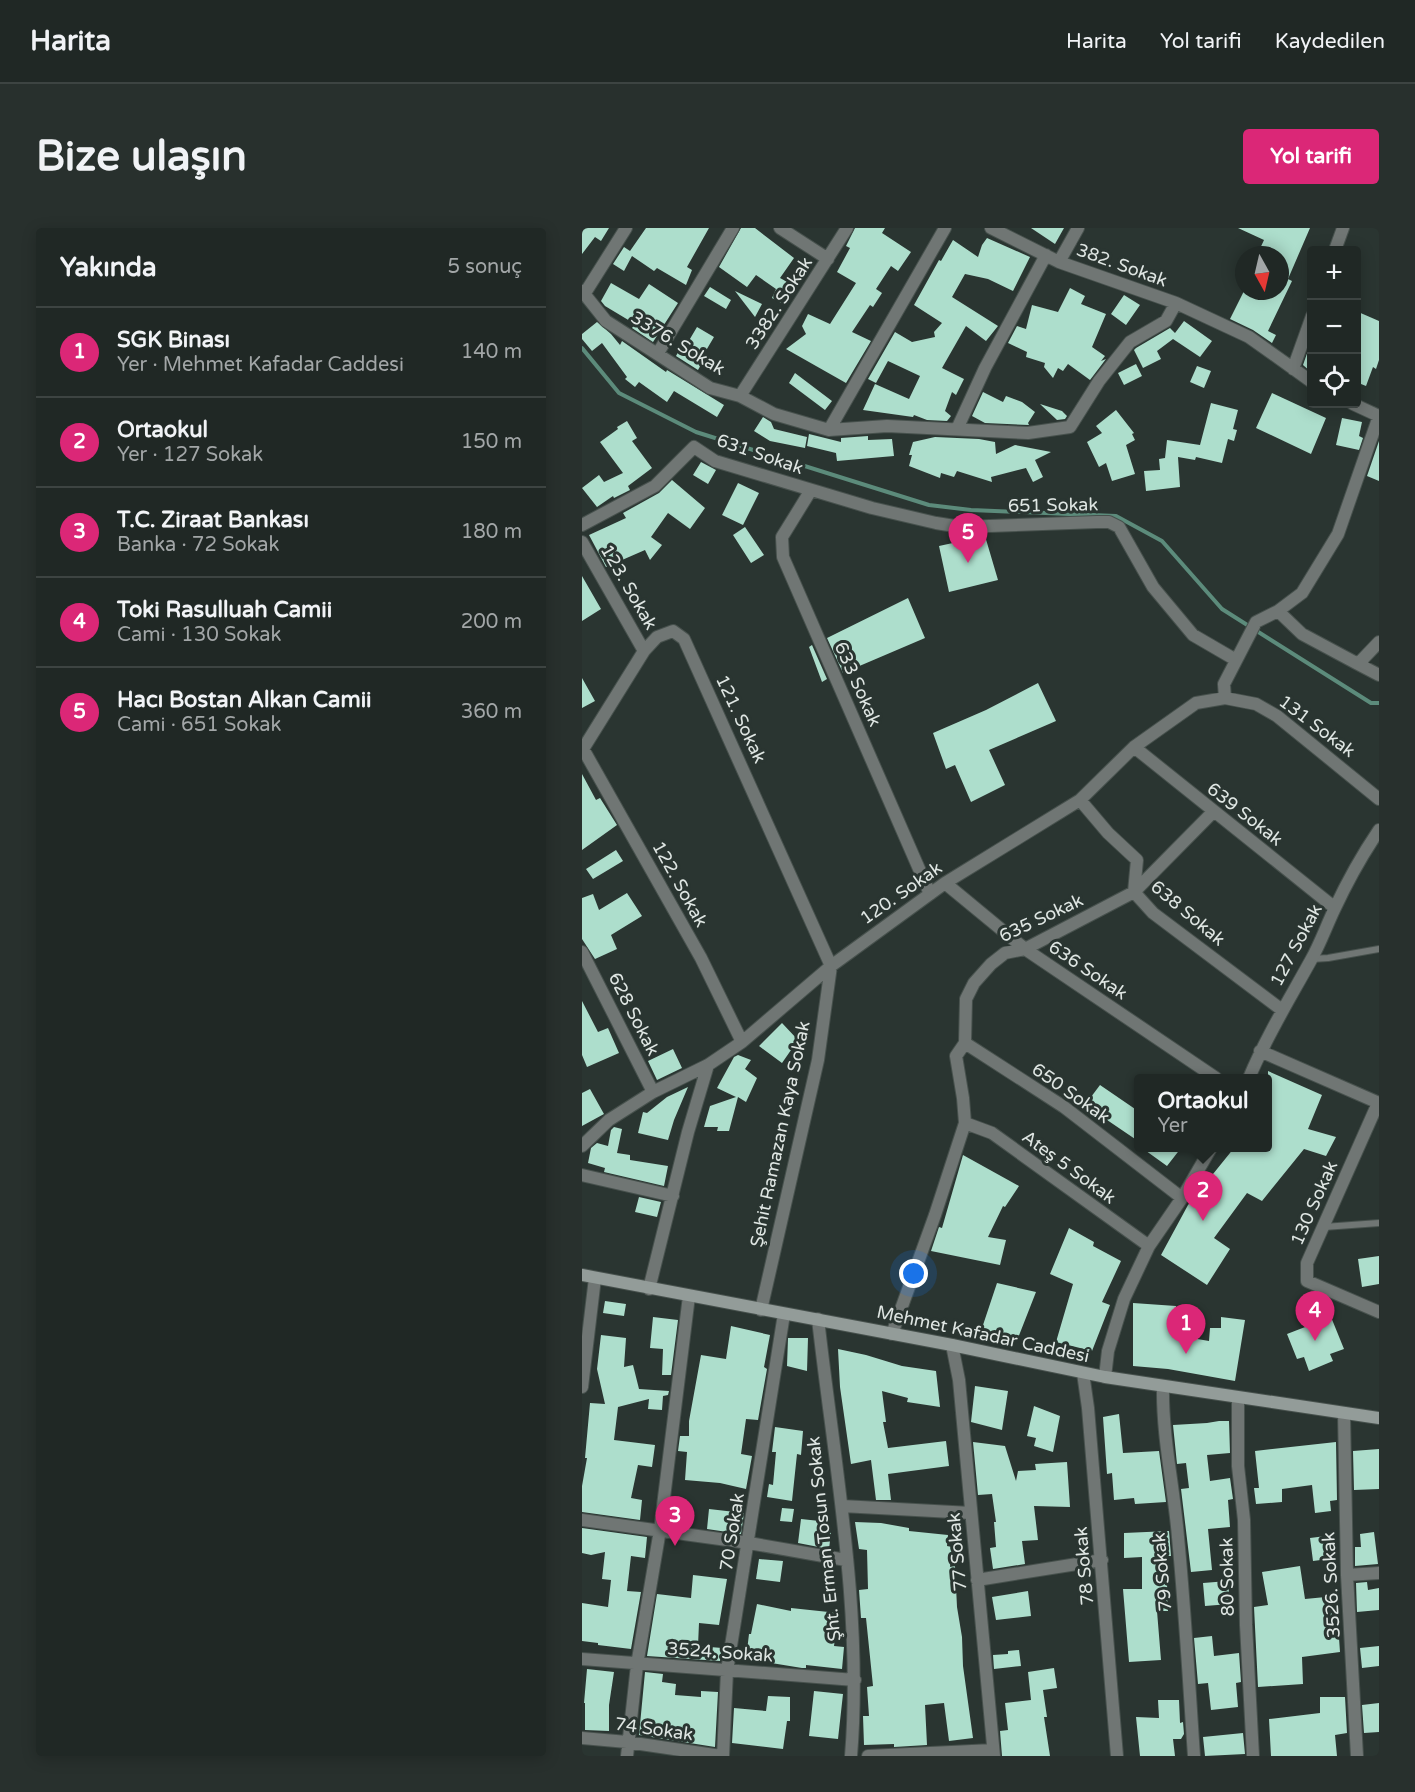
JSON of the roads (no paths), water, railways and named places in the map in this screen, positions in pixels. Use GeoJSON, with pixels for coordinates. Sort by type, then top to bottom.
{"type":"FeatureCollection","features":[{"type":"Feature","properties":{"kind":"main road","name":"Mehmet Kafadar Caddesi"},"geometry":{"type":"LineString","coordinates":[[582,1275],[952,1345],[1104,1377],[1379,1418]]}},
{"type":"Feature","properties":{"kind":"street"},"geometry":{"type":"LineString","coordinates":[[583,292],[626,228]]}},
{"type":"Feature","properties":{"kind":"street"},"geometry":{"type":"LineString","coordinates":[[658,353],[733,228]]}},
{"type":"Feature","properties":{"kind":"street"},"geometry":{"type":"LineString","coordinates":[[780,228],[828,259]]}},
{"type":"Feature","properties":{"kind":"street","name":"3382. Sokak"},"geometry":{"type":"LineString","coordinates":[[740,396],[847,228]]}},
{"type":"Feature","properties":{"kind":"street"},"geometry":{"type":"LineString","coordinates":[[829,430],[945,228]]}},
{"type":"Feature","properties":{"kind":"street","name":"382. Sokak"},"geometry":{"type":"LineString","coordinates":[[990,228],[1059,262],[1176,303],[1249,338],[1307,379]]}},
{"type":"Feature","properties":{"kind":"street"},"geometry":{"type":"LineString","coordinates":[[1059,262],[1078,228]]}},
{"type":"Feature","properties":{"kind":"street"},"geometry":{"type":"LineString","coordinates":[[1336,246],[1343,228]]}},
{"type":"Feature","properties":{"kind":"street"},"geometry":{"type":"LineString","coordinates":[[957,429],[985,368],[1046,255]]}},
{"type":"Feature","properties":{"kind":"street","name":"3376. Sokak"},"geometry":{"type":"LineString","coordinates":[[583,292],[606,321],[710,388],[740,396],[774,414],[829,430],[887,426],[1028,432],[1070,428],[1100,381],[1130,342],[1166,321],[1176,303]]}},
{"type":"Feature","properties":{"kind":"street"},"geometry":{"type":"LineString","coordinates":[[1293,369],[1307,328]]}},
{"type":"Feature","properties":{"kind":"street"},"geometry":{"type":"LineString","coordinates":[[1225,698],[1224,684],[1256,622],[1278,611],[1302,593],[1338,534],[1379,416],[1361,408]]}},
{"type":"Feature","properties":{"kind":"street","name":"631 Sokak"},"geometry":{"type":"LineString","coordinates":[[582,525],[654,486],[694,447],[715,461],[811,490]]}},
{"type":"Feature","properties":{"kind":"street","name":"651 Sokak"},"geometry":{"type":"LineString","coordinates":[[811,490],[872,508],[936,523],[961,526],[1073,521],[1109,522],[1119,527],[1153,587],[1193,635],[1236,660]]}},
{"type":"Feature","properties":{"kind":"street","name":"633 Sokak"},"geometry":{"type":"LineString","coordinates":[[811,490],[782,537],[783,557],[930,894]]}},
{"type":"Feature","properties":{"kind":"street","name":"123. Sokak"},"geometry":{"type":"LineString","coordinates":[[582,542],[644,651]]}},
{"type":"Feature","properties":{"kind":"street"},"geometry":{"type":"LineString","coordinates":[[1278,611],[1302,634],[1379,675]]}},
{"type":"Feature","properties":{"kind":"street","name":"121. Sokak"},"geometry":{"type":"LineString","coordinates":[[583,748],[644,651],[657,637],[673,631],[684,639],[831,966]]}},
{"type":"Feature","properties":{"kind":"street"},"geometry":{"type":"LineString","coordinates":[[1358,664],[1379,642]]}},
{"type":"Feature","properties":{"kind":"street","name":"120. Sokak"},"geometry":{"type":"LineString","coordinates":[[582,1146],[609,1120],[653,1092],[708,1065],[742,1041],[831,966],[945,883],[1080,800],[1134,747],[1196,703],[1225,698]]}},
{"type":"Feature","properties":{"kind":"street","name":"131 Sokak"},"geometry":{"type":"LineString","coordinates":[[1225,698],[1256,704],[1277,716],[1379,799]]}},
{"type":"Feature","properties":{"kind":"street","name":"639 Sokak"},"geometry":{"type":"LineString","coordinates":[[1134,747],[1335,908]]}},
{"type":"Feature","properties":{"kind":"street","name":"122. Sokak"},"geometry":{"type":"LineString","coordinates":[[583,748],[701,958],[742,1041]]}},
{"type":"Feature","properties":{"kind":"street","name":"638 Sokak"},"geometry":{"type":"LineString","coordinates":[[1080,800],[1108,833],[1137,860],[1134,892],[1153,913],[1282,1010]]}},
{"type":"Feature","properties":{"kind":"street","name":"635 Sokak"},"geometry":{"type":"LineString","coordinates":[[892,1334],[965,1123],[956,1056],[965,1043],[966,999],[974,983],[1005,953],[1025,949],[1134,892],[1213,812]]}},
{"type":"Feature","properties":{"kind":"street","name":"127 Sokak"},"geometry":{"type":"LineString","coordinates":[[1251,1074],[1260,1051],[1312,959],[1335,908],[1366,849],[1379,830]]}},
{"type":"Feature","properties":{"kind":"street","name":"636 Sokak"},"geometry":{"type":"LineString","coordinates":[[945,883],[1025,949],[1210,1074]]}},
{"type":"Feature","properties":{"kind":"street","name":"628 Sokak"},"geometry":{"type":"LineString","coordinates":[[582,952],[653,1092]]}},
{"type":"Feature","properties":{"kind":"street","name":"Şehit Ramazan Kaya Sokak"},"geometry":{"type":"LineString","coordinates":[[761,1310],[818,1060],[831,966]]}},
{"type":"Feature","properties":{"kind":"street","name":"650 Sokak"},"geometry":{"type":"LineString","coordinates":[[965,1043],[1064,1107],[1182,1198]]}},
{"type":"Feature","properties":{"kind":"street"},"geometry":{"type":"LineString","coordinates":[[1260,1051],[1379,1103]]}},
{"type":"Feature","properties":{"kind":"street"},"geometry":{"type":"LineString","coordinates":[[649,1289],[688,1132],[708,1065]]}},
{"type":"Feature","properties":{"kind":"street","name":"130 Sokak"},"geometry":{"type":"LineString","coordinates":[[1379,1103],[1307,1263],[1307,1281],[1379,1312]]}},
{"type":"Feature","properties":{"kind":"street","name":"Ateş 5 Sokak"},"geometry":{"type":"LineString","coordinates":[[965,1123],[992,1133],[1149,1246]]}},
{"type":"Feature","properties":{"kind":"street"},"geometry":{"type":"LineString","coordinates":[[1104,1377],[1108,1351],[1124,1299],[1149,1246],[1182,1198],[1209,1152]]}},
{"type":"Feature","properties":{"kind":"street"},"geometry":{"type":"LineString","coordinates":[[582,1176],[673,1196]]}},
{"type":"Feature","properties":{"kind":"street"},"geometry":{"type":"LineString","coordinates":[[582,1387],[596,1278]]}},
{"type":"Feature","properties":{"kind":"street"},"geometry":{"type":"LineString","coordinates":[[627,1756],[637,1665],[660,1530],[689,1296]]}},
{"type":"Feature","properties":{"kind":"street","name":"70 Sokak"},"geometry":{"type":"LineString","coordinates":[[722,1756],[727,1671],[784,1314]]}},
{"type":"Feature","properties":{"kind":"street","name":"Şht. Erman Tosun Sokak"},"geometry":{"type":"LineString","coordinates":[[818,1319],[842,1506],[855,1680],[851,1756]]}},
{"type":"Feature","properties":{"kind":"street","name":"77 Sokak"},"geometry":{"type":"LineString","coordinates":[[952,1345],[959,1380],[993,1753]]}},
{"type":"Feature","properties":{"kind":"street","name":"78 Sokak"},"geometry":{"type":"LineString","coordinates":[[1083,1373],[1102,1560],[1117,1756]]}},
{"type":"Feature","properties":{"kind":"street","name":"79 Sokak"},"geometry":{"type":"LineString","coordinates":[[1163,1386],[1169,1472],[1178,1535],[1194,1756]]}},
{"type":"Feature","properties":{"kind":"street","name":"80 Sokak"},"geometry":{"type":"LineString","coordinates":[[1238,1398],[1238,1466],[1244,1520],[1246,1625],[1253,1756]]}},
{"type":"Feature","properties":{"kind":"street","name":"3526. Sokak"},"geometry":{"type":"LineString","coordinates":[[1344,1413],[1347,1575],[1357,1756]]}},
{"type":"Feature","properties":{"kind":"street"},"geometry":{"type":"LineString","coordinates":[[842,1506],[971,1513]]}},
{"type":"Feature","properties":{"kind":"street"},"geometry":{"type":"LineString","coordinates":[[582,1520],[749,1543],[846,1560]]}},
{"type":"Feature","properties":{"kind":"street"},"geometry":{"type":"LineString","coordinates":[[977,1580],[1102,1560]]}},
{"type":"Feature","properties":{"kind":"street"},"geometry":{"type":"LineString","coordinates":[[1347,1575],[1379,1573]]}},
{"type":"Feature","properties":{"kind":"street","name":"3524. Sokak"},"geometry":{"type":"LineString","coordinates":[[582,1659],[855,1680]]}},
{"type":"Feature","properties":{"kind":"street","name":"74 Sokak"},"geometry":{"type":"LineString","coordinates":[[582,1738],[722,1756]]}},
{"type":"Feature","properties":{"kind":"street"},"geometry":{"type":"LineString","coordinates":[[868,1756],[993,1753]]}},
{"type":"Feature","properties":{"kind":"lane"},"geometry":{"type":"LineString","coordinates":[[1312,959],[1379,949]]}},
{"type":"Feature","properties":{"kind":"lane"},"geometry":{"type":"LineString","coordinates":[[1323,1227],[1379,1223]]}},
{"type":"Feature","properties":{"kind":"waterway"},"geometry":{"type":"LineString","coordinates":[[582,348],[619,393],[696,432],[929,505],[971,510],[1116,516],[1162,541],[1222,609],[1371,703],[1379,703]]}},
{"type":"Feature","properties":{"kind":"place","name":"Hacı Bostan Alkan Camii"},"geometry":{"type":"Point","coordinates":[968,563]}},
{"type":"Feature","properties":{"kind":"place","name":"Ortaokul"},"geometry":{"type":"Point","coordinates":[1203,1221]}},
{"type":"Feature","properties":{"kind":"place","name":"Toki Rasulluah Camii"},"geometry":{"type":"Point","coordinates":[1315,1341]}},
{"type":"Feature","properties":{"kind":"place","name":"SGK Binası"},"geometry":{"type":"Point","coordinates":[1186,1354]}},
{"type":"Feature","properties":{"kind":"place","name":"T.C. Ziraat Bankası"},"geometry":{"type":"Point","coordinates":[675,1546]}}]}
